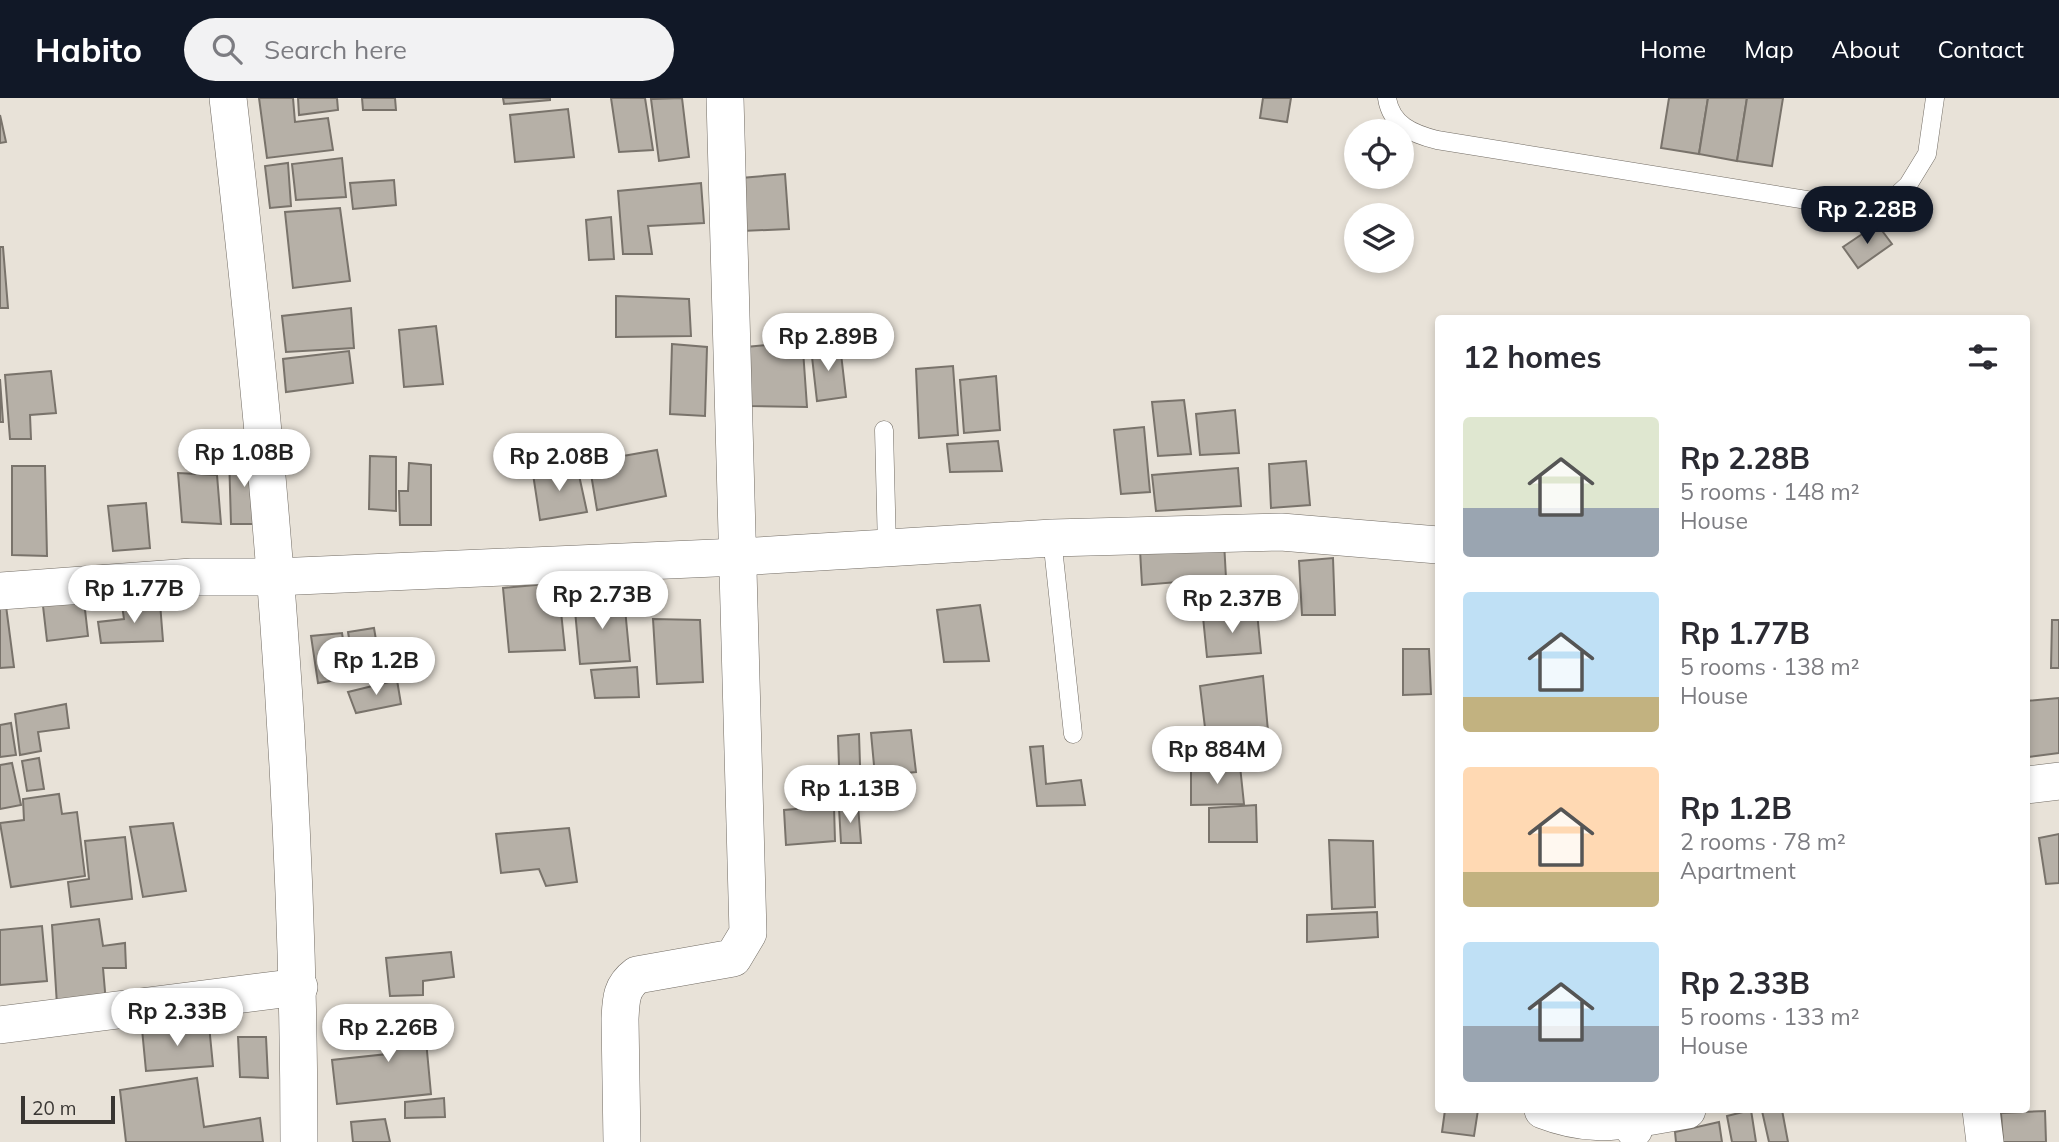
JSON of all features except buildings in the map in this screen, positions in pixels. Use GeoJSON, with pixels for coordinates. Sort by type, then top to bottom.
{"type":"FeatureCollection","features":[{"type":"Feature","properties":{"kind":"street"},"geometry":{"type":"LineString","coordinates":[[228,98],[256,337],[275,577],[299,988],[299,1142]]}},
{"type":"Feature","properties":{"kind":"street"},"geometry":{"type":"LineString","coordinates":[[622,1142],[620,1019],[621,998],[626,984],[644,973],[733,958],[748,933],[725,98]]}},
{"type":"Feature","properties":{"kind":"street"},"geometry":{"type":"LineString","coordinates":[[0,591],[191,577],[275,577],[738,557],[1052,538],[1281,532],[1435,545]]}},
{"type":"Feature","properties":{"kind":"street"},"geometry":{"type":"LineString","coordinates":[[2030,785],[2059,781]]}},
{"type":"Feature","properties":{"kind":"street"},"geometry":{"type":"LineString","coordinates":[[0,1025],[299,988]]}},
{"type":"Feature","properties":{"kind":"street"},"geometry":{"type":"LineString","coordinates":[[1552,1113],[1574,1120],[1639,1124],[1677,1113]]}},
{"type":"Feature","properties":{"kind":"street"},"geometry":{"type":"LineString","coordinates":[[1981,1113],[1985,1142]]}},
{"type":"Feature","properties":{"kind":"lane"},"geometry":{"type":"LineString","coordinates":[[1387,98],[1397,121],[1414,134],[1437,140],[1856,208],[1885,205],[1908,185],[1927,153],[1935,98]]}},
{"type":"Feature","properties":{"kind":"lane"},"geometry":{"type":"LineString","coordinates":[[884,430],[887,548]]}},
{"type":"Feature","properties":{"kind":"lane"},"geometry":{"type":"LineString","coordinates":[[1052,538],[1073,734]]}}]}
